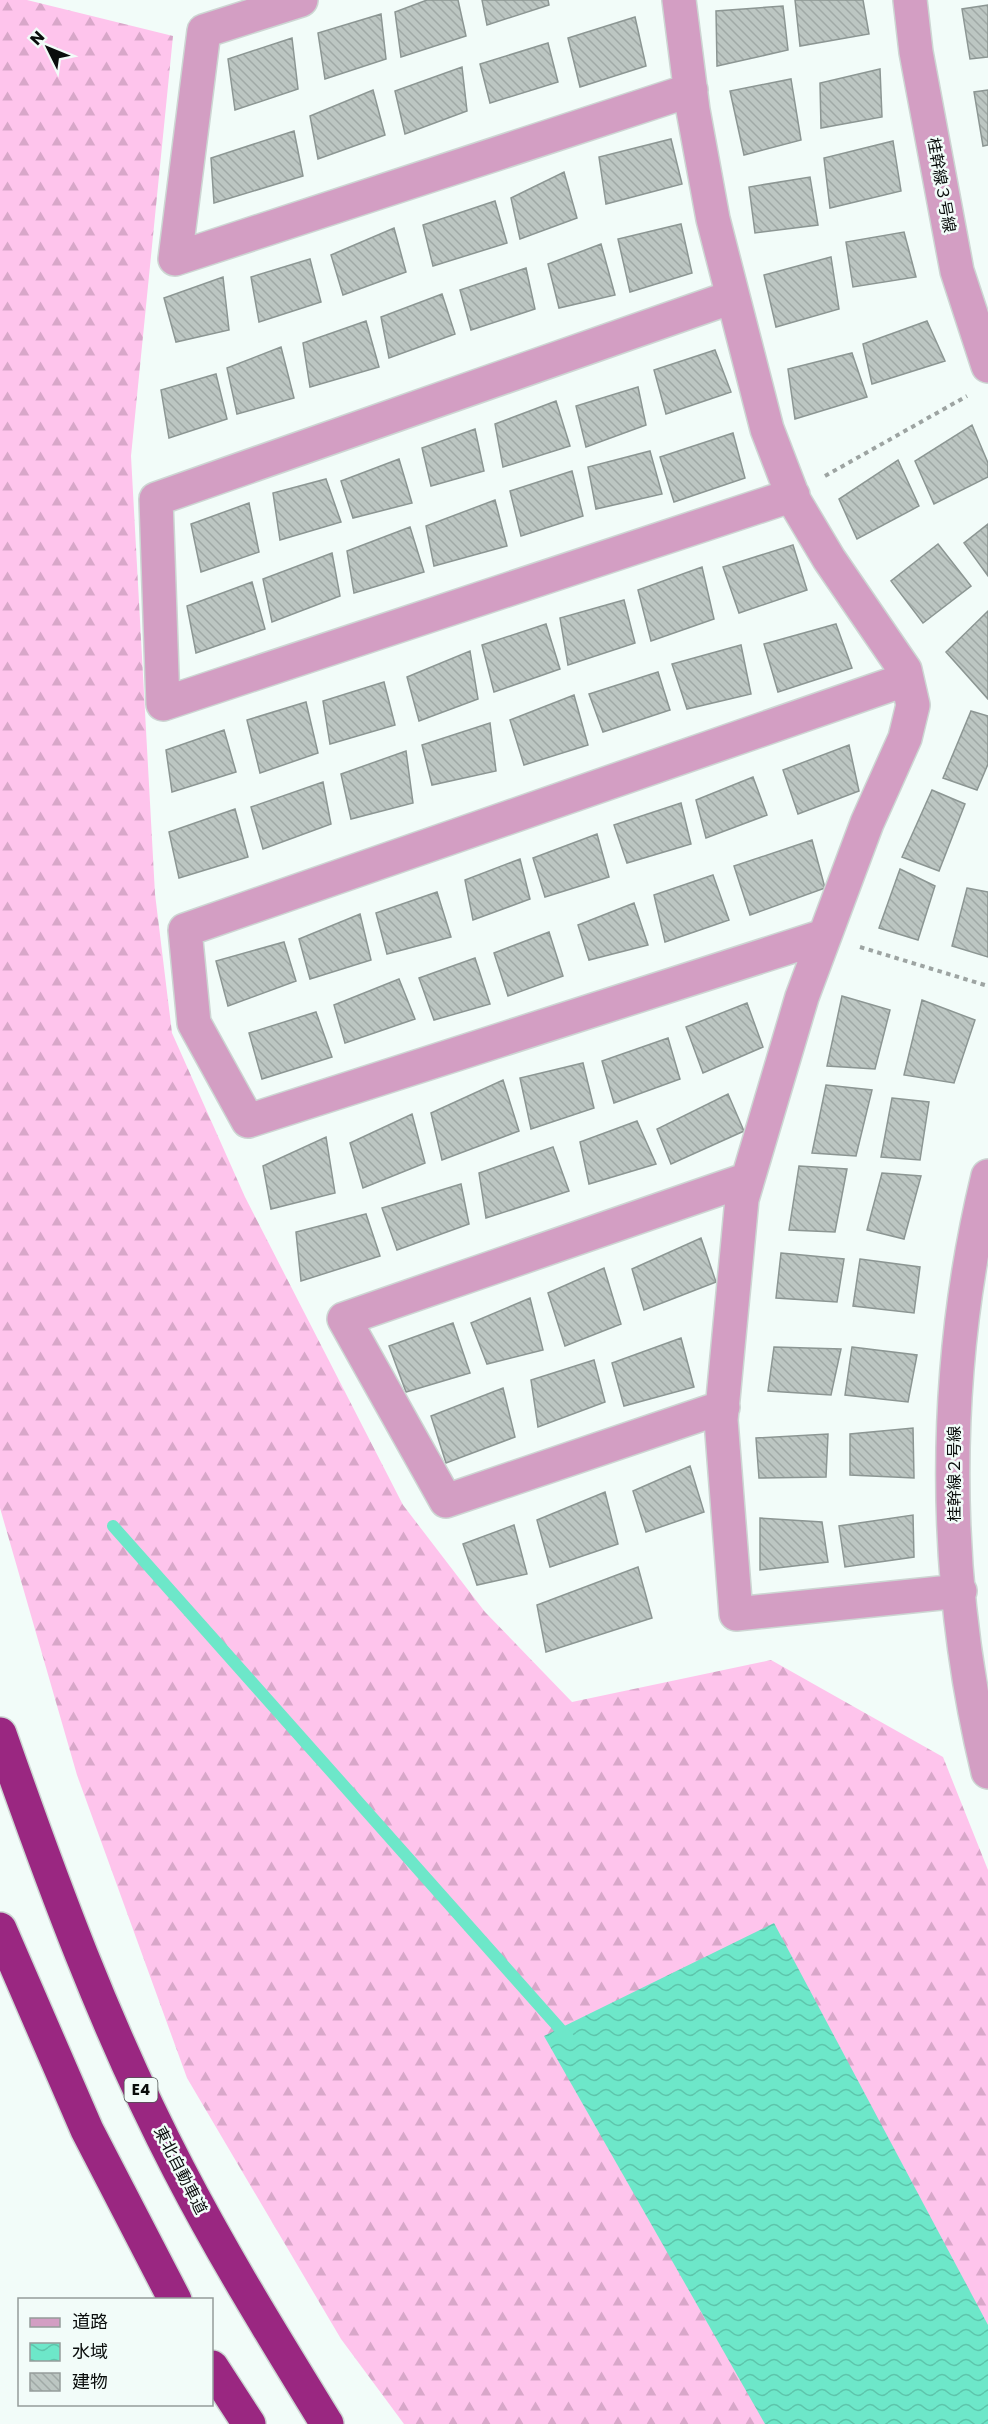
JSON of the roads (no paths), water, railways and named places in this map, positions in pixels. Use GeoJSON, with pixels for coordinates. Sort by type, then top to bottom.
{"type":"FeatureCollection","features":[{"type":"Feature","properties":{"kind":"highway","name":"東北自動車道"},"geometry":{"type":"LineString","coordinates":[[0,1734],[59,1899],[114,2033],[169,2149],[268,2327],[327,2424]]}},
{"type":"Feature","properties":{"kind":"highway"},"geometry":{"type":"LineString","coordinates":[[0,1929],[87,2130],[174,2298]]}},
{"type":"Feature","properties":{"kind":"highway"},"geometry":{"type":"LineString","coordinates":[[213,2369],[249,2424]]}},
{"type":"Feature","properties":{"kind":"street"},"geometry":{"type":"LineString","coordinates":[[302,0],[204,31],[175,259],[691,90]]}},
{"type":"Feature","properties":{"kind":"street"},"geometry":{"type":"LineString","coordinates":[[679,0],[712,219],[767,429],[793,495],[829,558],[905,670],[913,705],[905,738],[867,823],[802,997],[742,1199],[723,1407],[726,1515],[735,1614],[960,1591]]}},
{"type":"Feature","properties":{"kind":"street","name":"桂幹線３号線"},"geometry":{"type":"LineString","coordinates":[[910,0],[916,52],[957,271],[983,378]]}},
{"type":"Feature","properties":{"kind":"street"},"geometry":{"type":"LineString","coordinates":[[732,297],[156,499],[163,704],[793,495]]}},
{"type":"Feature","properties":{"kind":"street"},"geometry":{"type":"LineString","coordinates":[[824,936],[248,1121],[194,1023],[185,930],[907,679]]}},
{"type":"Feature","properties":{"kind":"street","name":"桂幹線２号線"},"geometry":{"type":"LineString","coordinates":[[988,1176],[982,1225],[964,1298],[955,1413],[952,1495],[971,1688],[988,1772]]}},
{"type":"Feature","properties":{"kind":"street"},"geometry":{"type":"LineString","coordinates":[[723,1407],[447,1501],[344,1319],[748,1179]]}},
{"type":"Feature","properties":{"kind":"water"},"geometry":{"type":"Polygon","coordinates":[[[774,1923],[988,2325],[988,2424],[765,2424],[544,2036],[774,1923]]]}},
{"type":"Feature","properties":{"kind":"waterway"},"geometry":{"type":"LineString","coordinates":[[113,1526],[569,2039]]}}]}
